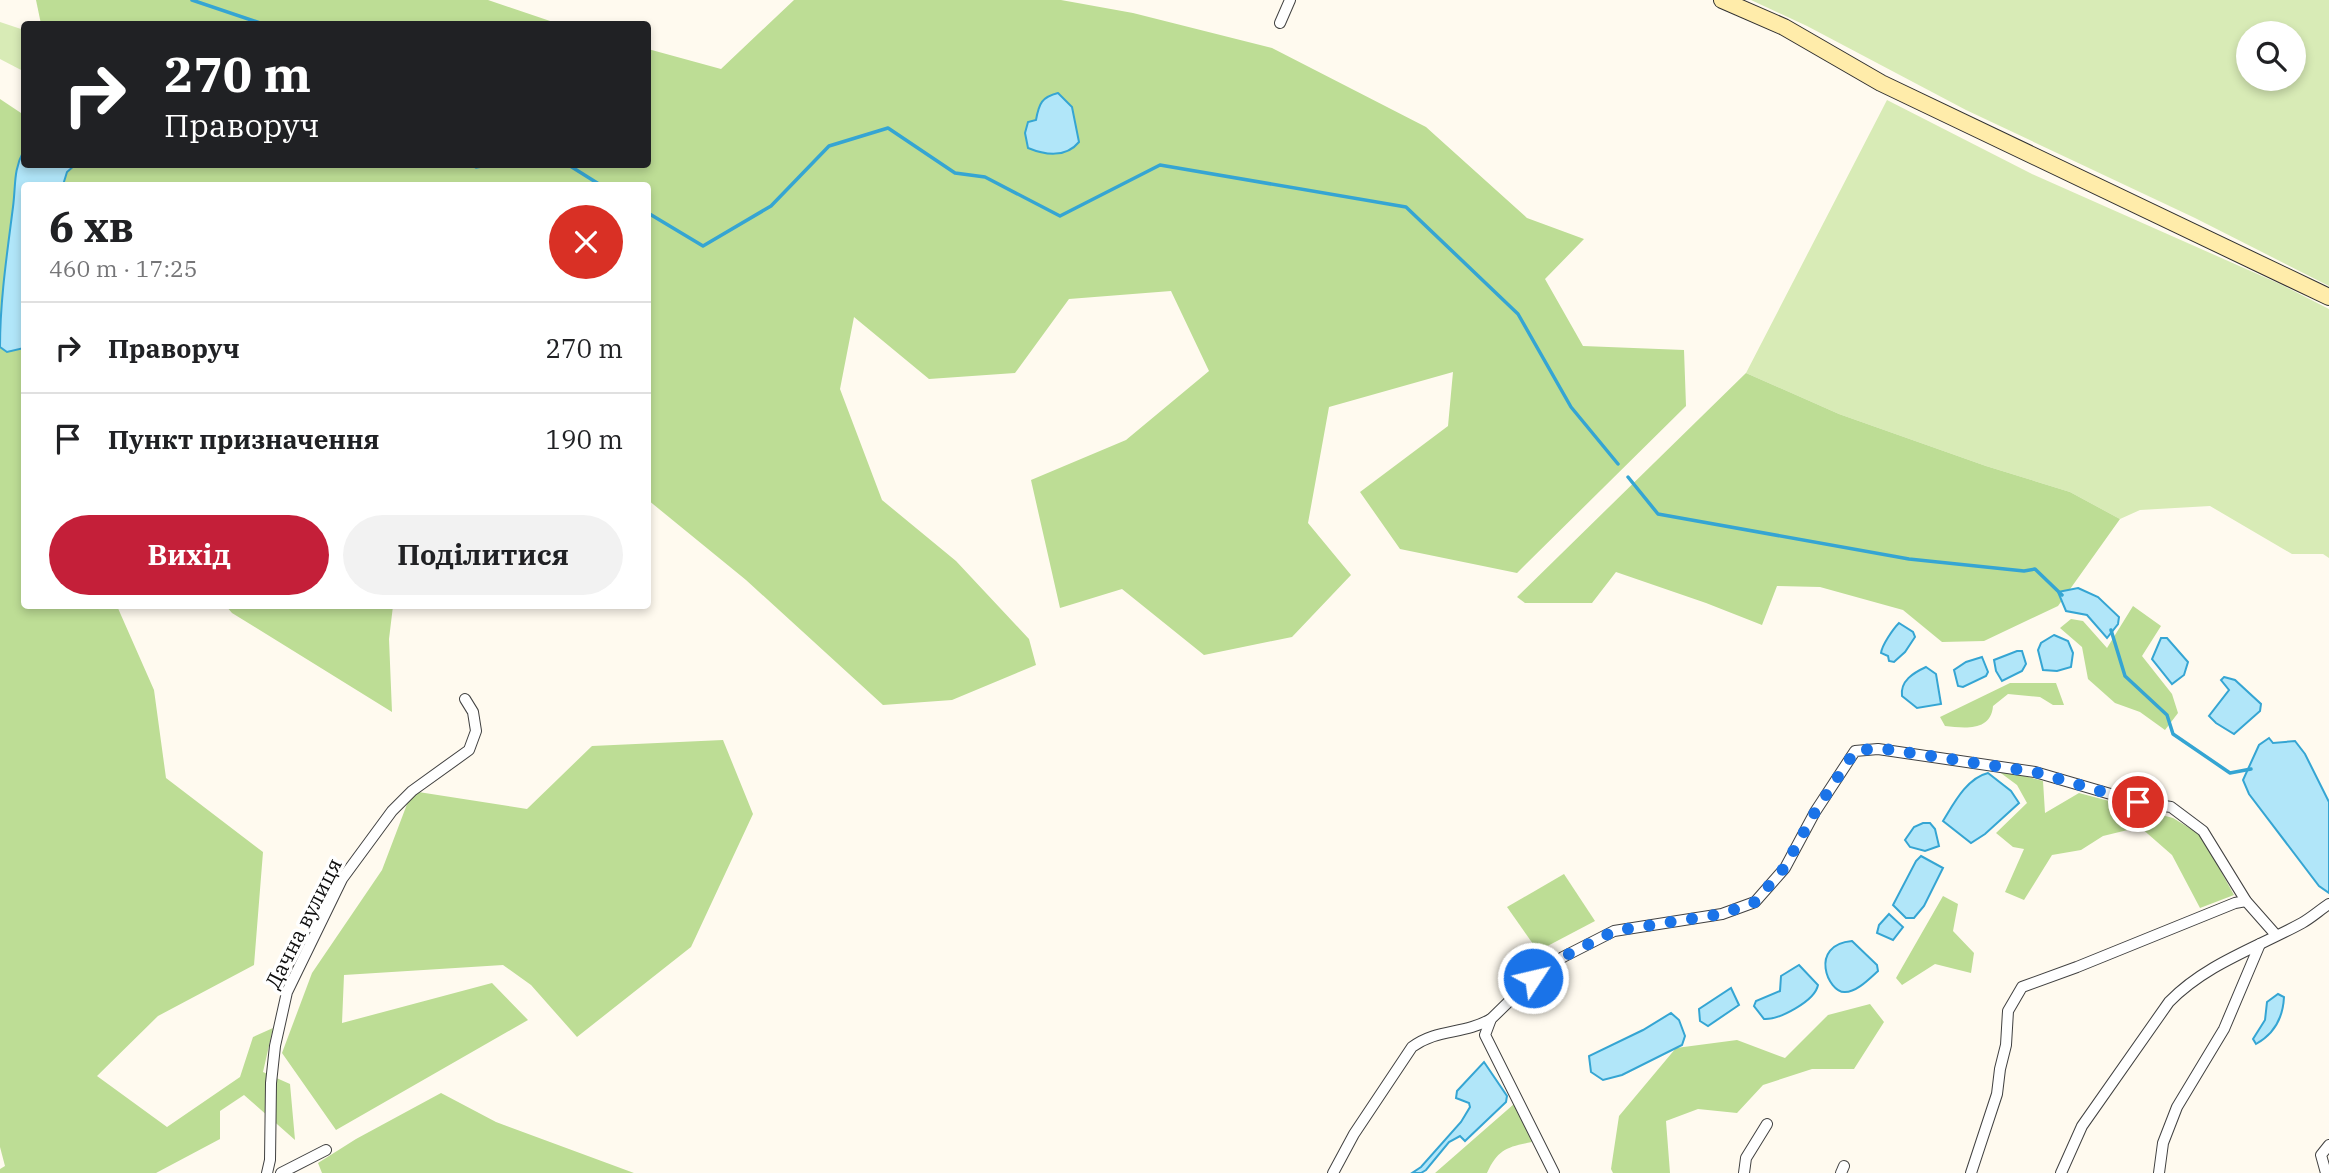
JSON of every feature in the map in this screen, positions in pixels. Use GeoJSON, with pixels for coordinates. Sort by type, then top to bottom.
{"type":"FeatureCollection","features":[{"type":"Feature","properties":{"kind":"street"},"geometry":{"type":"LineString","coordinates":[[1280,23],[1290,0]]}},
{"type":"Feature","properties":{"kind":"street"},"geometry":{"type":"LineString","coordinates":[[1722,0],[1784,27],[1881,83],[2329,297]]}},
{"type":"Feature","properties":{"kind":"street","name":"Дачна вулиця"},"geometry":{"type":"LineString","coordinates":[[267,1173],[270,1160],[271,1083],[275,1046],[287,992],[342,879],[392,811],[412,791],[469,750],[476,732],[473,712],[465,699]]}},
{"type":"Feature","properties":{"kind":"street"},"geometry":{"type":"LineString","coordinates":[[1333,1173],[1354,1134],[1412,1047],[1424,1038],[1475,1028],[1491,1019],[1533,978],[1563,957],[1614,931],[1722,914],[1755,902],[1784,868],[1815,812],[1855,751],[1878,748],[2035,772],[2138,802],[2171,807],[2203,831],[2246,901],[2276,935]]}},
{"type":"Feature","properties":{"kind":"street"},"geometry":{"type":"LineString","coordinates":[[1971,1173],[1997,1094],[2006,1045],[2008,1012],[2022,987],[2246,901]]}},
{"type":"Feature","properties":{"kind":"street"},"geometry":{"type":"LineString","coordinates":[[2061,1173],[2082,1126],[2169,1002],[2202,974],[2302,923],[2329,904]]}},
{"type":"Feature","properties":{"kind":"street"},"geometry":{"type":"LineString","coordinates":[[2159,1173],[2163,1143],[2177,1107],[2224,1029],[2260,944]]}},
{"type":"Feature","properties":{"kind":"street"},"geometry":{"type":"LineString","coordinates":[[1491,1019],[1485,1035],[1554,1173]]}},
{"type":"Feature","properties":{"kind":"street"},"geometry":{"type":"LineString","coordinates":[[1744,1173],[1745,1158],[1768,1125]]}},
{"type":"Feature","properties":{"kind":"street"},"geometry":{"type":"LineString","coordinates":[[2326,1173],[2321,1155],[2329,1145]]}},
{"type":"Feature","properties":{"kind":"street"},"geometry":{"type":"LineString","coordinates":[[281,1173],[326,1150]]}},
{"type":"Feature","properties":{"kind":"green space"},"geometry":{"type":"Polygon","coordinates":[[[36,0],[488,0],[550,21],[40,21],[36,0]]]}},
{"type":"Feature","properties":{"kind":"green space"},"geometry":{"type":"Polygon","coordinates":[[[794,0],[1061,0],[1133,13],[1272,48],[1426,127],[1527,218],[1584,239],[1545,279],[1583,346],[1684,350],[1686,406],[1517,573],[1400,549],[1360,492],[1448,426],[1453,372],[1329,407],[1308,523],[1351,575],[1292,637],[1204,655],[1122,589],[1060,608],[1031,480],[1126,440],[1209,371],[1171,291],[1069,299],[1015,373],[929,379],[854,317],[840,389],[882,500],[956,561],[1029,639],[1036,665],[952,700],[883,705],[746,580],[651,502],[651,182],[21,182],[21,609],[118,609],[154,690],[166,778],[263,852],[254,965],[158,1016],[97,1076],[167,1127],[240,1077],[253,1037],[273,1028],[263,1072],[290,1084],[295,1140],[244,1095],[220,1111],[220,1139],[156,1173],[0,1173],[0,1169],[5,1166],[0,1147],[0,99],[21,113],[21,168],[651,168],[651,50],[721,69],[794,0]]]}},
{"type":"Feature","properties":{"kind":"green space"},"geometry":{"type":"Polygon","coordinates":[[[1751,0],[2329,0],[2329,286],[2195,218],[1966,110],[1807,26],[1751,0]]]}},
{"type":"Feature","properties":{"kind":"green space"},"geometry":{"type":"Polygon","coordinates":[[[0,22],[21,29],[21,70],[0,59],[0,22]]]}},
{"type":"Feature","properties":{"kind":"green space"},"geometry":{"type":"Polygon","coordinates":[[[1887,100],[2032,174],[2280,284],[2329,309],[2329,558],[2323,554],[2292,554],[2210,506],[2140,510],[2120,519],[2070,492],[1986,466],[1839,414],[1746,373],[1887,100]]]}},
{"type":"Feature","properties":{"kind":"green space"},"geometry":{"type":"Polygon","coordinates":[[[1746,373],[1839,414],[1986,466],[2070,492],[2120,519],[2058,606],[1984,641],[1942,642],[1903,610],[1820,587],[1777,586],[1762,625],[1616,572],[1592,603],[1525,603],[1517,597],[1746,373]]]}},
{"type":"Feature","properties":{"kind":"green space"},"geometry":{"type":"Polygon","coordinates":[[[2133,606],[2161,626],[2142,656],[2172,694],[2178,713],[2165,730],[2140,712],[2115,703],[2088,679],[2082,647],[2060,628],[2071,619],[2083,621],[2107,648],[2133,606]]]}},
{"type":"Feature","properties":{"kind":"green space"},"geometry":{"type":"Polygon","coordinates":[[[229,609],[393,609],[389,639],[392,712],[229,609]]]}},
{"type":"Feature","properties":{"kind":"green space"},"geometry":{"type":"Polygon","coordinates":[[[2010,683],[2056,683],[2064,705],[2053,705],[2040,697],[2008,694],[1993,706],[1991,714],[1982,724],[1968,727],[1945,726],[1940,717],[2010,683]]]}},
{"type":"Feature","properties":{"kind":"green space"},"geometry":{"type":"Polygon","coordinates":[[[723,740],[753,814],[691,947],[577,1037],[531,985],[503,965],[344,975],[342,1023],[492,983],[528,1020],[336,1130],[282,1053],[312,973],[382,870],[412,791],[527,809],[592,746],[723,740]]]}},
{"type":"Feature","properties":{"kind":"green space"},"geometry":{"type":"Polygon","coordinates":[[[1994,768],[2043,781],[2045,813],[2079,793],[2173,818],[2201,835],[2234,895],[2200,908],[2172,855],[2140,827],[2103,836],[2081,850],[2052,855],[2024,900],[2005,892],[2024,849],[2013,847],[1996,833],[2027,803],[2017,785],[1994,768]]]}},
{"type":"Feature","properties":{"kind":"green space"},"geometry":{"type":"Polygon","coordinates":[[[1564,874],[1595,921],[1538,951],[1507,907],[1564,874]]]}},
{"type":"Feature","properties":{"kind":"green space"},"geometry":{"type":"Polygon","coordinates":[[[1943,896],[1958,904],[1953,931],[1974,953],[1971,973],[1935,964],[1902,985],[1896,978],[1943,896]]]}},
{"type":"Feature","properties":{"kind":"green space"},"geometry":{"type":"Polygon","coordinates":[[[1870,1004],[1884,1022],[1854,1069],[1812,1069],[1763,1085],[1737,1113],[1698,1109],[1666,1121],[1670,1173],[1613,1173],[1611,1169],[1619,1116],[1676,1048],[1737,1040],[1785,1058],[1828,1015],[1870,1004]]]}},
{"type":"Feature","properties":{"kind":"green space"},"geometry":{"type":"Polygon","coordinates":[[[441,1093],[496,1122],[634,1173],[322,1173],[318,1163],[441,1093]]]}},
{"type":"Feature","properties":{"kind":"green space"},"geometry":{"type":"Polygon","coordinates":[[[1514,1104],[1532,1142],[1504,1150],[1487,1173],[1435,1173],[1514,1104]]]}},
{"type":"Feature","properties":{"kind":"water"},"geometry":{"type":"Polygon","coordinates":[[[1058,93],[1072,107],[1079,142],[1068,151],[1055,154],[1028,148],[1025,133],[1028,122],[1036,120],[1040,105],[1045,99],[1058,93]]]}},
{"type":"Feature","properties":{"kind":"water"},"geometry":{"type":"Polygon","coordinates":[[[21,158],[21,168],[72,168],[64,182],[21,182],[21,349],[7,352],[0,347],[0,329],[21,158]]]}},
{"type":"Feature","properties":{"kind":"water"},"geometry":{"type":"Polygon","coordinates":[[[2078,588],[2098,597],[2119,617],[2118,624],[2107,638],[2087,615],[2066,611],[2058,592],[2078,588]]]}},
{"type":"Feature","properties":{"kind":"water"},"geometry":{"type":"Polygon","coordinates":[[[1899,623],[1913,632],[1915,637],[1894,662],[1881,653],[1888,637],[1899,623]]]}},
{"type":"Feature","properties":{"kind":"water"},"geometry":{"type":"Polygon","coordinates":[[[2054,635],[2068,641],[2073,653],[2071,667],[2057,671],[2043,670],[2038,650],[2041,643],[2054,635]]]}},
{"type":"Feature","properties":{"kind":"water"},"geometry":{"type":"Polygon","coordinates":[[[2161,638],[2167,638],[2188,662],[2184,675],[2172,684],[2152,659],[2161,638]]]}},
{"type":"Feature","properties":{"kind":"water"},"geometry":{"type":"Polygon","coordinates":[[[2022,651],[2026,664],[2022,671],[2002,681],[1994,660],[2022,651]]]}},
{"type":"Feature","properties":{"kind":"water"},"geometry":{"type":"Polygon","coordinates":[[[1982,657],[1988,672],[1986,676],[1963,687],[1958,686],[1954,670],[1966,662],[1982,657]]]}},
{"type":"Feature","properties":{"kind":"water"},"geometry":{"type":"Polygon","coordinates":[[[1926,667],[1936,674],[1941,704],[1917,708],[1902,696],[1903,686],[1908,678],[1926,667]]]}},
{"type":"Feature","properties":{"kind":"water"},"geometry":{"type":"Polygon","coordinates":[[[2224,677],[2235,680],[2261,704],[2260,711],[2234,734],[2209,716],[2229,690],[2221,680],[2224,677]]]}},
{"type":"Feature","properties":{"kind":"water"},"geometry":{"type":"Polygon","coordinates":[[[2269,738],[2273,743],[2295,741],[2305,754],[2329,802],[2329,893],[2319,886],[2249,794],[2243,780],[2259,745],[2269,738]]]}},
{"type":"Feature","properties":{"kind":"water"},"geometry":{"type":"Polygon","coordinates":[[[1988,773],[2011,791],[2019,803],[1971,843],[1943,821],[1967,786],[1988,773]]]}},
{"type":"Feature","properties":{"kind":"water"},"geometry":{"type":"Polygon","coordinates":[[[1930,823],[1935,829],[1939,846],[1925,851],[1910,847],[1905,840],[1914,827],[1930,823]]]}},
{"type":"Feature","properties":{"kind":"water"},"geometry":{"type":"Polygon","coordinates":[[[1921,856],[1943,868],[1924,906],[1914,918],[1906,918],[1893,905],[1921,856]]]}},
{"type":"Feature","properties":{"kind":"water"},"geometry":{"type":"Polygon","coordinates":[[[1889,914],[1903,927],[1893,940],[1877,933],[1879,925],[1889,914]]]}},
{"type":"Feature","properties":{"kind":"water"},"geometry":{"type":"Polygon","coordinates":[[[1852,941],[1877,965],[1878,971],[1859,987],[1845,992],[1833,985],[1828,977],[1826,959],[1838,944],[1852,941]]]}},
{"type":"Feature","properties":{"kind":"water"},"geometry":{"type":"Polygon","coordinates":[[[1799,965],[1818,985],[1815,991],[1796,1008],[1764,1019],[1754,1006],[1756,1001],[1780,991],[1781,976],[1799,965]]]}},
{"type":"Feature","properties":{"kind":"water"},"geometry":{"type":"Polygon","coordinates":[[[1731,988],[1739,1005],[1708,1026],[1700,1021],[1699,1009],[1731,988]]]}},
{"type":"Feature","properties":{"kind":"water"},"geometry":{"type":"Polygon","coordinates":[[[2278,994],[2284,997],[2282,1012],[2273,1030],[2256,1044],[2253,1039],[2265,1020],[2267,1002],[2278,994]]]}},
{"type":"Feature","properties":{"kind":"water"},"geometry":{"type":"Polygon","coordinates":[[[1671,1013],[1679,1020],[1685,1036],[1682,1045],[1622,1075],[1603,1080],[1591,1072],[1589,1056],[1671,1013]]]}},
{"type":"Feature","properties":{"kind":"water"},"geometry":{"type":"Polygon","coordinates":[[[1484,1062],[1507,1096],[1506,1102],[1465,1141],[1460,1136],[1449,1142],[1426,1170],[1412,1173],[1421,1167],[1461,1122],[1470,1107],[1469,1103],[1456,1098],[1457,1091],[1484,1062]]]}},
{"type":"Feature","properties":{"kind":"waterway"},"geometry":{"type":"LineString","coordinates":[[192,0],[254,21]]}},
{"type":"Feature","properties":{"kind":"waterway"},"geometry":{"type":"LineString","coordinates":[[651,215],[703,246],[771,206],[829,146],[888,128],[955,173],[985,177],[1060,216],[1160,165],[1406,207],[1518,314],[1571,407],[1618,464]]}},
{"type":"Feature","properties":{"kind":"waterway"},"geometry":{"type":"LineString","coordinates":[[573,168],[596,182]]}},
{"type":"Feature","properties":{"kind":"waterway"},"geometry":{"type":"LineString","coordinates":[[1628,477],[1658,514],[1909,559],[2024,571],[2035,569],[2062,595]]}},
{"type":"Feature","properties":{"kind":"waterway"},"geometry":{"type":"LineString","coordinates":[[2111,630],[2125,676],[2167,715],[2173,734],[2230,773],[2251,769]]}},
{"type":"Feature","properties":{"kind":"route"},"geometry":{"type":"LineString","coordinates":[[1533,978],[1563,957],[1614,931],[1722,914],[1755,902],[1784,868],[1815,812],[1855,751],[1878,748],[2035,772],[2138,802]]}}]}
